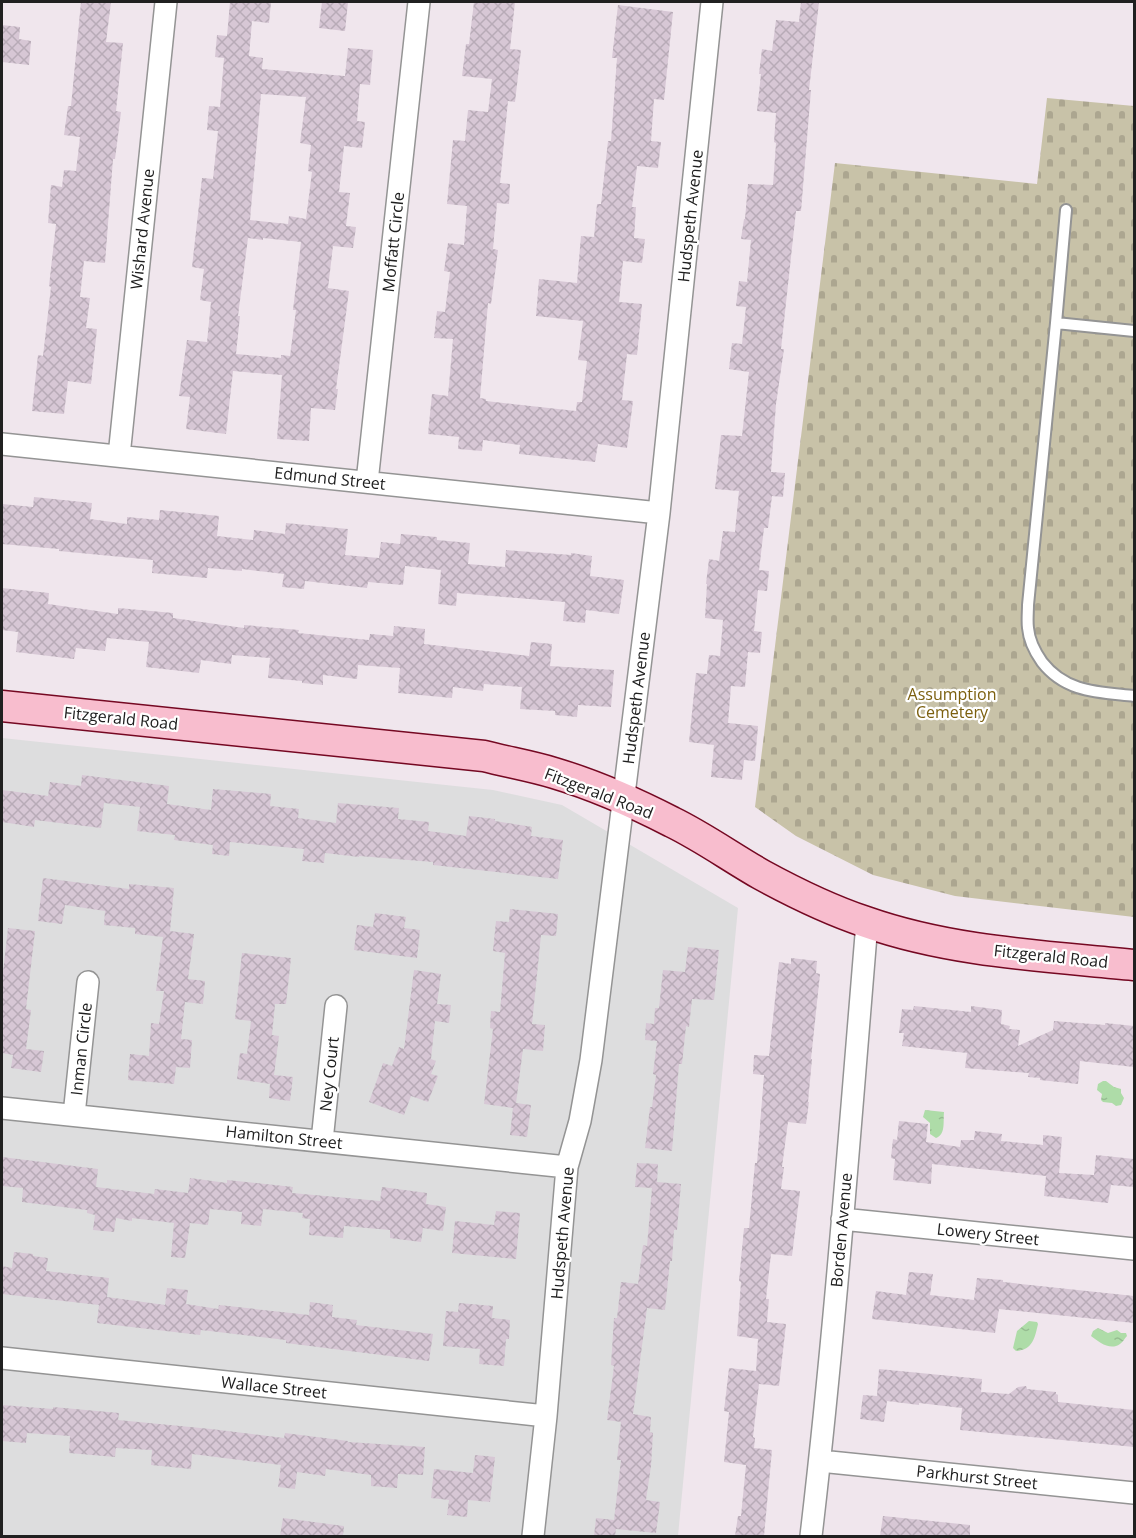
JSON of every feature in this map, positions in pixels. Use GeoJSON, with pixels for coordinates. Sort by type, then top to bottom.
{"type":"FeatureCollection","features":[{"type":"Feature","properties":{"kind":"main road","name":"Fitzgerald Road"},"geometry":{"type":"LineString","coordinates":[[2,706],[484,756],[555,773],[623,799],[674,822],[761,874],[867,923],[916,938],[970,948],[1134,965]]}},
{"type":"Feature","properties":{"kind":"street","name":"Wishard Avenue"},"geometry":{"type":"LineString","coordinates":[[119,456],[166,2]]}},
{"type":"Feature","properties":{"kind":"street","name":"Moffatt Circle"},"geometry":{"type":"LineString","coordinates":[[367,482],[419,2]]}},
{"type":"Feature","properties":{"kind":"street","name":"Hudspeth Avenue"},"geometry":{"type":"LineString","coordinates":[[533,1536],[546,1416],[567,1167],[580,1121],[591,1060],[659,513],[712,2]]}},
{"type":"Feature","properties":{"kind":"street","name":"Edmund Street"},"geometry":{"type":"LineString","coordinates":[[2,444],[659,513]]}},
{"type":"Feature","properties":{"kind":"street","name":"Borden Avenue"},"geometry":{"type":"LineString","coordinates":[[811,1536],[820,1461],[867,923]]}},
{"type":"Feature","properties":{"kind":"street","name":"Inman Circle"},"geometry":{"type":"LineString","coordinates":[[74,1115],[88,982]]}},
{"type":"Feature","properties":{"kind":"street","name":"Ney Court"},"geometry":{"type":"LineString","coordinates":[[322,1142],[336,1006]]}},
{"type":"Feature","properties":{"kind":"street","name":"Hamilton Street"},"geometry":{"type":"LineString","coordinates":[[2,1108],[567,1167]]}},
{"type":"Feature","properties":{"kind":"street","name":"Lowery Street"},"geometry":{"type":"LineString","coordinates":[[842,1219],[1134,1248]]}},
{"type":"Feature","properties":{"kind":"street","name":"Wallace Street"},"geometry":{"type":"LineString","coordinates":[[2,1358],[546,1416]]}},
{"type":"Feature","properties":{"kind":"street","name":"Parkhurst Street"},"geometry":{"type":"LineString","coordinates":[[820,1461],[1134,1493]]}},
{"type":"Feature","properties":{"kind":"lane"},"geometry":{"type":"LineString","coordinates":[[1066,210],[1028,605],[1028,629],[1035,653],[1050,672],[1070,686],[1094,692],[1134,696]]}},
{"type":"Feature","properties":{"kind":"lane"},"geometry":{"type":"LineString","coordinates":[[1056,323],[1134,331]]}},
{"type":"Feature","properties":{"kind":"shaded area"},"geometry":{"type":"Polygon","coordinates":[[[2,738],[493,790],[562,805],[738,908],[678,1536],[2,1536],[2,738]]]}},
{"type":"Feature","properties":{"kind":"green space","name":"Assumption Cemetery"},"geometry":{"type":"Polygon","coordinates":[[[1047,98],[1134,106],[1134,917],[955,896],[873,875],[796,836],[755,807],[835,163],[1037,184],[1047,98]]]}},
{"type":"Feature","properties":{"kind":"water"},"geometry":{"type":"Polygon","coordinates":[[[1103,1081],[1121,1089],[1124,1098],[1121,1105],[1116,1106],[1101,1100],[1102,1094],[1097,1090],[1098,1084],[1103,1081]]]}},
{"type":"Feature","properties":{"kind":"water"},"geometry":{"type":"Polygon","coordinates":[[[925,1110],[944,1112],[943,1131],[936,1138],[930,1134],[930,1123],[923,1117],[925,1110]]]}},
{"type":"Feature","properties":{"kind":"water"},"geometry":{"type":"Polygon","coordinates":[[[1029,1321],[1038,1324],[1034,1338],[1026,1348],[1016,1351],[1013,1348],[1017,1331],[1029,1321]]]}},
{"type":"Feature","properties":{"kind":"water"},"geometry":{"type":"Polygon","coordinates":[[[1098,1328],[1108,1333],[1117,1330],[1126,1333],[1127,1336],[1120,1344],[1112,1347],[1091,1336],[1098,1328]]]}},
{"type":"Feature","properties":{"kind":"building"},"geometry":{"type":"Polygon","coordinates":[[[81,2],[111,2],[106,42],[123,43],[116,111],[121,112],[115,159],[113,159],[105,263],[84,261],[80,297],[90,298],[86,328],[97,329],[91,384],[68,381],[64,414],[32,411],[38,355],[43,356],[51,287],[49,286],[56,224],[48,223],[51,185],[62,187],[64,170],[76,171],[80,137],[64,135],[68,106],[71,106],[81,2]]]}},
{"type":"Feature","properties":{"kind":"building"},"geometry":{"type":"Polygon","coordinates":[[[230,2],[271,2],[269,23],[252,21],[249,56],[263,58],[262,69],[345,76],[348,48],[373,50],[370,85],[360,84],[357,121],[365,122],[362,148],[344,146],[339,192],[350,193],[346,226],[356,227],[353,248],[333,246],[328,288],[349,291],[335,410],[311,408],[309,441],[277,439],[282,375],[233,371],[226,434],[186,429],[190,397],[179,396],[187,340],[207,342],[211,302],[200,300],[204,269],[192,267],[202,178],[213,179],[218,131],[207,130],[209,106],[220,107],[224,58],[215,57],[217,35],[227,36],[230,2]],[[261,94],[250,220],[288,224],[289,216],[306,219],[312,172],[308,171],[311,145],[300,143],[306,97],[261,94]],[[248,238],[238,316],[240,316],[236,354],[281,358],[281,355],[290,356],[301,242],[248,238]]]}},
{"type":"Feature","properties":{"kind":"building"},"geometry":{"type":"Polygon","coordinates":[[[322,2],[348,2],[345,31],[319,28],[322,2]]]}},
{"type":"Feature","properties":{"kind":"building"},"geometry":{"type":"Polygon","coordinates":[[[474,2],[515,2],[510,49],[521,50],[515,102],[508,101],[500,183],[510,184],[509,204],[497,203],[493,249],[498,250],[491,304],[488,303],[480,398],[486,401],[576,411],[577,402],[582,402],[587,361],[578,360],[583,321],[536,316],[539,279],[577,283],[581,236],[594,237],[597,204],[601,204],[608,141],[611,141],[617,58],[612,58],[618,5],[673,12],[664,100],[654,99],[651,141],[661,142],[658,168],[637,166],[632,207],[636,207],[634,238],[645,239],[642,263],[623,261],[619,302],[642,304],[637,355],[627,354],[622,400],[633,401],[627,448],[598,444],[595,462],[519,454],[520,445],[483,440],[482,451],[458,449],[459,437],[428,434],[432,394],[448,396],[453,339],[434,338],[437,311],[445,312],[450,272],[444,271],[448,243],[464,245],[467,206],[447,204],[453,140],[465,141],[468,110],[488,112],[492,79],[462,76],[474,2]]]}},
{"type":"Feature","properties":{"kind":"building"},"geometry":{"type":"Polygon","coordinates":[[[801,2],[819,2],[809,90],[811,90],[801,211],[796,211],[771,472],[785,473],[783,497],[772,496],[768,528],[764,528],[759,570],[769,571],[767,591],[758,590],[754,631],[762,632],[760,653],[748,652],[745,687],[731,686],[728,723],[758,726],[755,761],[744,760],[742,780],[711,777],[714,745],[689,742],[696,673],[707,674],[709,655],[720,656],[723,620],[705,618],[709,559],[719,561],[723,531],[735,532],[739,491],[715,489],[721,435],[742,436],[749,372],[729,369],[732,343],[742,344],[746,307],[736,306],[739,281],[747,282],[751,240],[741,239],[748,184],[773,185],[776,113],[757,111],[762,49],[772,51],[776,20],[799,22],[801,2]]]}},
{"type":"Feature","properties":{"kind":"building"},"geometry":{"type":"Polygon","coordinates":[[[2,25],[20,27],[19,39],[31,41],[29,65],[2,62],[2,25]]]}},
{"type":"Feature","properties":{"kind":"building"},"geometry":{"type":"Polygon","coordinates":[[[34,497],[92,503],[90,519],[127,524],[127,517],[159,520],[160,510],[219,516],[217,536],[253,540],[254,530],[285,534],[286,523],[348,529],[345,555],[379,558],[381,542],[400,544],[401,534],[470,543],[468,564],[505,567],[506,550],[592,556],[590,576],[624,580],[619,614],[586,610],[585,623],[563,621],[565,602],[457,593],[456,606],[438,604],[441,570],[405,566],[403,585],[368,582],[367,588],[305,581],[304,589],[282,587],[284,574],[208,568],[207,578],[152,573],[153,560],[2,544],[2,504],[33,507],[34,497]]]}},
{"type":"Feature","properties":{"kind":"building"},"geometry":{"type":"Polygon","coordinates":[[[2,588],[49,593],[48,604],[118,614],[118,608],[173,613],[173,618],[244,628],[244,625],[299,630],[298,633],[369,640],[370,634],[393,636],[394,626],[425,629],[424,644],[529,656],[531,642],[552,644],[550,666],[614,670],[611,707],[578,705],[577,717],[555,715],[555,711],[520,709],[522,687],[484,684],[483,691],[453,687],[452,698],[398,693],[400,668],[358,665],[357,679],[323,675],[323,685],[268,678],[270,658],[232,655],[231,664],[201,660],[199,673],[146,667],[149,642],[107,638],[105,651],[76,648],[74,659],[16,652],[18,632],[2,630],[2,588]]]}},
{"type":"Feature","properties":{"kind":"building"},"geometry":{"type":"Polygon","coordinates":[[[82,775],[169,786],[167,804],[211,810],[213,789],[271,794],[270,806],[299,809],[298,818],[336,823],[338,803],[399,808],[398,819],[429,822],[428,831],[466,836],[469,816],[532,827],[531,836],[563,840],[558,879],[433,865],[433,862],[325,853],[324,863],[302,861],[304,849],[230,842],[229,856],[212,854],[213,845],[174,840],[175,835],[137,831],[140,807],[104,803],[101,828],[35,820],[34,827],[2,822],[2,790],[48,796],[50,782],[81,786],[82,775]]]}},
{"type":"Feature","properties":{"kind":"building"},"geometry":{"type":"Polygon","coordinates":[[[43,878],[129,889],[129,884],[174,888],[170,931],[194,934],[188,979],[205,981],[203,1004],[185,1002],[181,1039],[192,1040],[190,1068],[176,1067],[174,1084],[128,1080],[130,1054],[149,1056],[151,1023],[159,1024],[164,991],[156,991],[163,937],[135,934],[135,928],[104,925],[105,911],[65,905],[62,924],[38,921],[43,878]]]}},
{"type":"Feature","properties":{"kind":"building"},"geometry":{"type":"Polygon","coordinates":[[[510,909],[558,914],[556,936],[541,935],[532,1024],[545,1025],[543,1051],[523,1049],[516,1103],[531,1105],[527,1137],[510,1135],[513,1108],[484,1104],[493,1029],[490,1028],[491,1011],[500,1012],[505,953],[493,951],[496,921],[509,922],[510,909]]]}},
{"type":"Feature","properties":{"kind":"building"},"geometry":{"type":"Polygon","coordinates":[[[375,913],[406,917],[404,928],[420,930],[417,958],[354,950],[357,925],[373,927],[375,913]]]}},
{"type":"Feature","properties":{"kind":"building"},"geometry":{"type":"Polygon","coordinates":[[[8,928],[35,931],[26,1009],[31,1010],[26,1049],[44,1051],[41,1072],[11,1068],[13,1055],[2,1053],[2,981],[8,928]]]}},
{"type":"Feature","properties":{"kind":"building"},"geometry":{"type":"Polygon","coordinates":[[[688,947],[719,950],[714,1000],[692,999],[689,1027],[686,1026],[682,1064],[679,1064],[672,1151],[645,1148],[656,1075],[653,1074],[657,1041],[645,1040],[646,1023],[654,1024],[655,1008],[659,1008],[663,970],[685,972],[688,947]]]}},
{"type":"Feature","properties":{"kind":"building"},"geometry":{"type":"Polygon","coordinates":[[[242,953],[291,958],[286,1004],[275,1004],[272,1035],[279,1036],[274,1075],[293,1077],[290,1101],[269,1098],[270,1084],[237,1079],[240,1053],[247,1054],[251,1021],[235,1019],[242,953]]]}},
{"type":"Feature","properties":{"kind":"building"},"geometry":{"type":"Polygon","coordinates":[[[791,958],[817,961],[816,973],[820,974],[809,1102],[806,1124],[788,1122],[781,1189],[800,1191],[792,1256],[771,1254],[766,1299],[769,1299],[767,1322],[786,1324],[779,1386],[759,1384],[753,1437],[755,1438],[754,1448],[772,1450],[764,1536],[735,1536],[738,1516],[741,1516],[746,1465],[724,1462],[729,1412],[724,1411],[729,1368],[756,1371],[758,1339],[737,1336],[744,1228],[749,1228],[764,1075],[753,1074],[754,1055],[769,1056],[779,962],[791,964],[791,958]]]}},
{"type":"Feature","properties":{"kind":"building"},"geometry":{"type":"Polygon","coordinates":[[[414,970],[441,974],[437,1004],[451,1005],[449,1023],[435,1021],[431,1059],[436,1061],[431,1074],[438,1076],[428,1102],[411,1096],[404,1115],[369,1102],[383,1063],[392,1066],[399,1047],[404,1049],[414,970]]]}},
{"type":"Feature","properties":{"kind":"building"},"geometry":{"type":"Polygon","coordinates":[[[914,1006],[971,1012],[971,1006],[1002,1010],[1001,1024],[1010,1026],[1009,1029],[1020,1030],[1018,1046],[1053,1030],[1054,1021],[1134,1026],[1134,1067],[1080,1061],[1078,1084],[1040,1080],[1040,1078],[1028,1077],[1029,1073],[965,1068],[967,1053],[902,1046],[904,1033],[899,1033],[902,1009],[913,1010],[914,1006]]]}},
{"type":"Feature","properties":{"kind":"building"},"geometry":{"type":"Polygon","coordinates":[[[899,1121],[928,1124],[926,1142],[960,1147],[961,1140],[974,1140],[975,1131],[1002,1134],[1001,1141],[1043,1145],[1043,1135],[1062,1137],[1059,1173],[1094,1175],[1096,1155],[1134,1159],[1134,1187],[1111,1185],[1108,1203],[1044,1196],[1046,1176],[932,1164],[931,1184],[893,1180],[895,1159],[891,1158],[893,1139],[897,1140],[899,1121]]]}},
{"type":"Feature","properties":{"kind":"building"},"geometry":{"type":"Polygon","coordinates":[[[2,1157],[98,1169],[96,1187],[154,1194],[155,1189],[188,1193],[190,1178],[293,1187],[292,1193],[380,1201],[382,1187],[427,1193],[426,1204],[446,1207],[443,1231],[423,1228],[421,1242],[390,1238],[390,1230],[344,1226],[343,1238],[309,1235],[310,1219],[302,1218],[303,1213],[263,1209],[261,1226],[241,1224],[242,1212],[210,1209],[208,1225],[190,1223],[185,1258],[171,1257],[174,1223],[116,1218],[114,1232],[93,1230],[95,1215],[87,1213],[87,1210],[22,1202],[23,1188],[2,1186],[2,1157]]]}},
{"type":"Feature","properties":{"kind":"building"},"geometry":{"type":"Polygon","coordinates":[[[637,1163],[658,1164],[657,1182],[681,1184],[677,1230],[674,1230],[665,1310],[647,1308],[633,1414],[651,1417],[650,1432],[653,1433],[646,1500],[660,1502],[656,1533],[616,1529],[615,1536],[594,1536],[596,1518],[614,1520],[621,1460],[617,1460],[621,1422],[607,1420],[614,1366],[611,1365],[614,1318],[617,1318],[621,1282],[638,1284],[643,1245],[647,1246],[652,1188],[635,1187],[637,1163]]]}},
{"type":"Feature","properties":{"kind":"building"},"geometry":{"type":"Polygon","coordinates":[[[496,1211],[520,1213],[516,1259],[452,1253],[455,1221],[494,1225],[496,1211]]]}},
{"type":"Feature","properties":{"kind":"building"},"geometry":{"type":"Polygon","coordinates":[[[14,1252],[48,1258],[46,1271],[109,1278],[107,1297],[165,1305],[167,1288],[188,1290],[186,1304],[218,1309],[219,1305],[309,1315],[310,1302],[333,1305],[332,1317],[357,1320],[356,1325],[433,1334],[429,1361],[201,1330],[200,1335],[97,1323],[99,1305],[2,1294],[2,1266],[12,1268],[14,1252]]]}},
{"type":"Feature","properties":{"kind":"building"},"geometry":{"type":"Polygon","coordinates":[[[909,1272],[933,1274],[930,1295],[974,1300],[977,1278],[1134,1296],[1134,1323],[999,1309],[995,1333],[872,1319],[876,1291],[906,1295],[909,1272]]]}},
{"type":"Feature","properties":{"kind":"building"},"geometry":{"type":"Polygon","coordinates":[[[459,1303],[493,1306],[492,1318],[510,1320],[504,1366],[479,1364],[480,1349],[443,1346],[446,1311],[458,1312],[459,1303]]]}},
{"type":"Feature","properties":{"kind":"building"},"geometry":{"type":"Polygon","coordinates":[[[879,1369],[982,1379],[981,1392],[1009,1394],[1018,1387],[1026,1386],[1027,1389],[1056,1392],[1058,1402],[1134,1410],[1134,1447],[960,1430],[962,1408],[919,1403],[919,1405],[887,1401],[884,1422],[860,1419],[863,1395],[877,1396],[879,1369]]]}},
{"type":"Feature","properties":{"kind":"building"},"geometry":{"type":"Polygon","coordinates":[[[2,1405],[119,1413],[118,1420],[284,1438],[285,1433],[348,1442],[425,1447],[423,1475],[398,1474],[397,1488],[371,1486],[371,1475],[326,1469],[325,1476],[297,1472],[295,1489],[278,1487],[281,1465],[192,1454],[191,1469],[151,1465],[152,1450],[116,1448],[115,1457],[69,1453],[70,1436],[27,1433],[26,1443],[2,1441],[2,1405]]]}},
{"type":"Feature","properties":{"kind":"building"},"geometry":{"type":"Polygon","coordinates":[[[475,1455],[495,1457],[490,1502],[468,1500],[467,1517],[447,1515],[449,1500],[431,1498],[434,1469],[473,1473],[475,1455]]]}},
{"type":"Feature","properties":{"kind":"building"},"geometry":{"type":"Polygon","coordinates":[[[883,1516],[970,1525],[970,1536],[880,1536],[883,1516]]]}},
{"type":"Feature","properties":{"kind":"building"},"geometry":{"type":"Polygon","coordinates":[[[283,1518],[344,1526],[343,1536],[280,1536],[283,1518]]]}}]}
